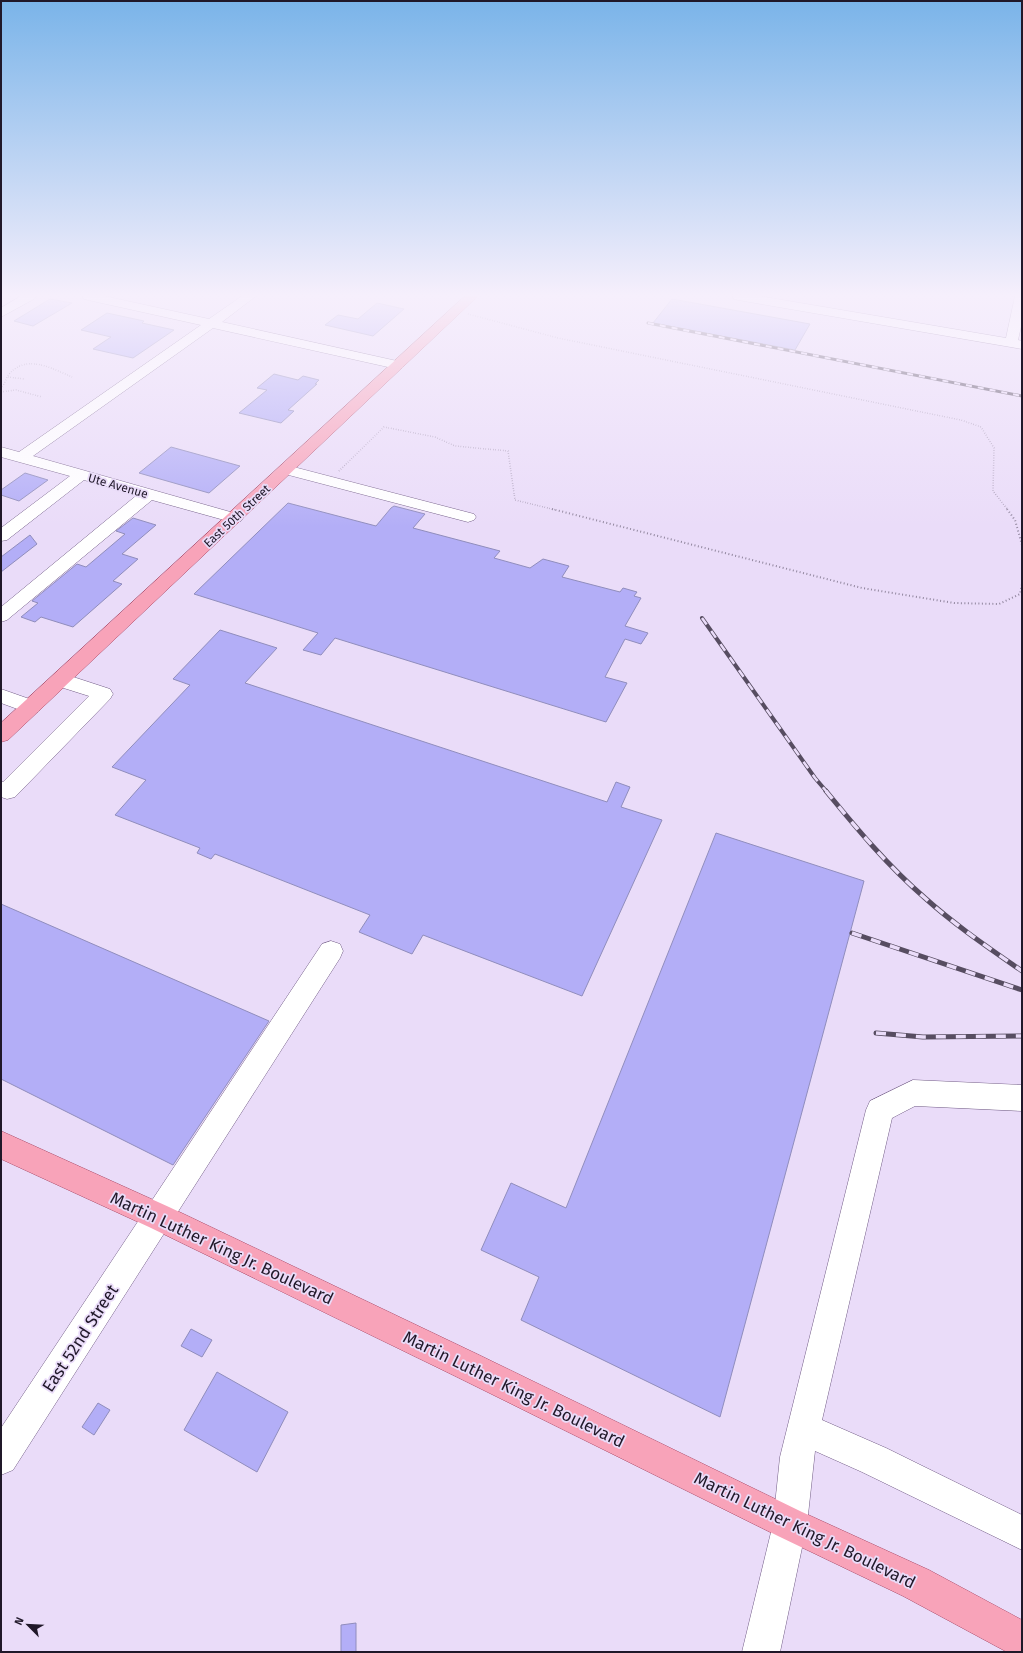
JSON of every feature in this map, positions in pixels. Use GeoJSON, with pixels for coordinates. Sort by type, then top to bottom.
{"type":"FeatureCollection","features":[{"type":"Feature","properties":{"kind":"main road","name":"East 50th Street"},"geometry":{"type":"LineString","coordinates":[[1,735],[388,373]]}},
{"type":"Feature","properties":{"kind":"main road","name":"Martin Luther King Jr. Boulevard"},"geometry":{"type":"LineString","coordinates":[[1,1145],[159,1217],[466,1365],[790,1524],[916,1583],[1022,1640]]}},
{"type":"Feature","properties":{"kind":"street"},"geometry":{"type":"LineString","coordinates":[[1,467],[13,456],[137,373]]}},
{"type":"Feature","properties":{"kind":"street","name":"Ute Avenue"},"geometry":{"type":"LineString","coordinates":[[13,456],[235,518]]}},
{"type":"Feature","properties":{"kind":"street"},"geometry":{"type":"LineString","coordinates":[[286,470],[468,517]]}},
{"type":"Feature","properties":{"kind":"street"},"geometry":{"type":"LineString","coordinates":[[1,536],[81,475]]}},
{"type":"Feature","properties":{"kind":"street"},"geometry":{"type":"LineString","coordinates":[[1,616],[149,494]]}},
{"type":"Feature","properties":{"kind":"street"},"geometry":{"type":"LineString","coordinates":[[1,789],[7,791],[103,694],[61,680]]}},
{"type":"Feature","properties":{"kind":"street"},"geometry":{"type":"LineString","coordinates":[[1,696],[31,707]]}},
{"type":"Feature","properties":{"kind":"street","name":"East 52nd Street"},"geometry":{"type":"LineString","coordinates":[[1,1458],[331,951]]}},
{"type":"Feature","properties":{"kind":"street"},"geometry":{"type":"LineString","coordinates":[[762,1652],[790,1524],[797,1457],[880,1110],[913,1093],[1022,1098]]}},
{"type":"Feature","properties":{"kind":"street"},"geometry":{"type":"LineString","coordinates":[[804,1429],[881,1464],[1022,1533]]}},
{"type":"Feature","properties":{"kind":"path"},"geometry":{"type":"LineString","coordinates":[[1,389],[10,373]]}},
{"type":"Feature","properties":{"kind":"path"},"geometry":{"type":"LineString","coordinates":[[63,373],[72,377]]}},
{"type":"Feature","properties":{"kind":"path"},"geometry":{"type":"LineString","coordinates":[[731,373],[961,420],[981,427],[994,448],[993,491],[1015,520],[1022,545]]}},
{"type":"Feature","properties":{"kind":"path"},"geometry":{"type":"LineString","coordinates":[[7,377],[24,379]]}},
{"type":"Feature","properties":{"kind":"path"},"geometry":{"type":"LineString","coordinates":[[1,392],[14,390],[42,398]]}},
{"type":"Feature","properties":{"kind":"path"},"geometry":{"type":"LineString","coordinates":[[329,481],[384,427],[435,437],[455,446],[508,451],[515,500],[862,588],[954,603],[999,604],[1020,594],[1022,584]]}},
{"type":"Feature","properties":{"kind":"building"},"geometry":{"type":"Polygon","coordinates":[[[274,374],[298,380],[303,376],[319,380],[315,384],[317,384],[288,410],[294,411],[281,423],[239,413],[267,390],[257,388],[274,374]]]}},
{"type":"Feature","properties":{"kind":"building"},"geometry":{"type":"Polygon","coordinates":[[[171,447],[240,466],[209,493],[139,473],[171,447]]]}},
{"type":"Feature","properties":{"kind":"building"},"geometry":{"type":"Polygon","coordinates":[[[25,473],[48,480],[19,501],[1,495],[1,490],[25,473]]]}},
{"type":"Feature","properties":{"kind":"building"},"geometry":{"type":"Polygon","coordinates":[[[288,503],[376,526],[394,506],[425,514],[413,528],[500,551],[494,558],[530,568],[543,559],[569,566],[562,577],[620,592],[623,588],[637,592],[634,596],[641,598],[625,626],[648,633],[641,644],[625,639],[605,677],[627,683],[606,722],[335,638],[321,655],[303,650],[318,633],[194,594],[288,503]]]}},
{"type":"Feature","properties":{"kind":"building"},"geometry":{"type":"Polygon","coordinates":[[[133,518],[156,525],[122,554],[138,559],[113,581],[122,584],[73,627],[41,617],[35,622],[21,617],[38,603],[32,601],[77,564],[86,567],[125,534],[116,531],[133,518]]]}},
{"type":"Feature","properties":{"kind":"building"},"geometry":{"type":"Polygon","coordinates":[[[30,535],[37,544],[1,572],[1,557],[30,535]]]}},
{"type":"Feature","properties":{"kind":"building"},"geometry":{"type":"Polygon","coordinates":[[[220,630],[277,648],[245,683],[607,802],[616,782],[630,787],[621,807],[662,820],[582,996],[423,935],[412,954],[359,932],[370,915],[215,854],[211,859],[197,853],[200,848],[115,815],[146,780],[112,767],[190,685],[173,679],[220,630]]]}},
{"type":"Feature","properties":{"kind":"building"},"geometry":{"type":"Polygon","coordinates":[[[716,833],[864,881],[720,1417],[521,1320],[539,1277],[481,1250],[511,1183],[566,1208],[716,833]]]}},
{"type":"Feature","properties":{"kind":"building"},"geometry":{"type":"Polygon","coordinates":[[[1,904],[269,1021],[173,1165],[1,1079],[1,904]]]}},
{"type":"Feature","properties":{"kind":"building"},"geometry":{"type":"Polygon","coordinates":[[[191,1329],[212,1340],[202,1357],[181,1346],[191,1329]]]}},
{"type":"Feature","properties":{"kind":"building"},"geometry":{"type":"Polygon","coordinates":[[[217,1372],[288,1412],[257,1472],[184,1430],[217,1372]]]}},
{"type":"Feature","properties":{"kind":"building"},"geometry":{"type":"Polygon","coordinates":[[[98,1403],[110,1410],[94,1435],[82,1427],[98,1403]]]}},
{"type":"Feature","properties":{"kind":"building"},"geometry":{"type":"Polygon","coordinates":[[[356,1623],[356,1652],[341,1652],[341,1625],[356,1623]]]}},
{"type":"Feature","properties":{"kind":"railway"},"geometry":{"type":"LineString","coordinates":[[905,373],[1022,396]]}},
{"type":"Feature","properties":{"kind":"railway"},"geometry":{"type":"LineString","coordinates":[[702,618],[815,778],[827,792]]}},
{"type":"Feature","properties":{"kind":"railway"},"geometry":{"type":"LineString","coordinates":[[826,791],[873,847],[911,886],[960,927],[1022,971]]}},
{"type":"Feature","properties":{"kind":"railway"},"geometry":{"type":"LineString","coordinates":[[852,933],[1022,990]]}},
{"type":"Feature","properties":{"kind":"railway"},"geometry":{"type":"LineString","coordinates":[[876,1033],[923,1037],[1022,1036]]}}]}
